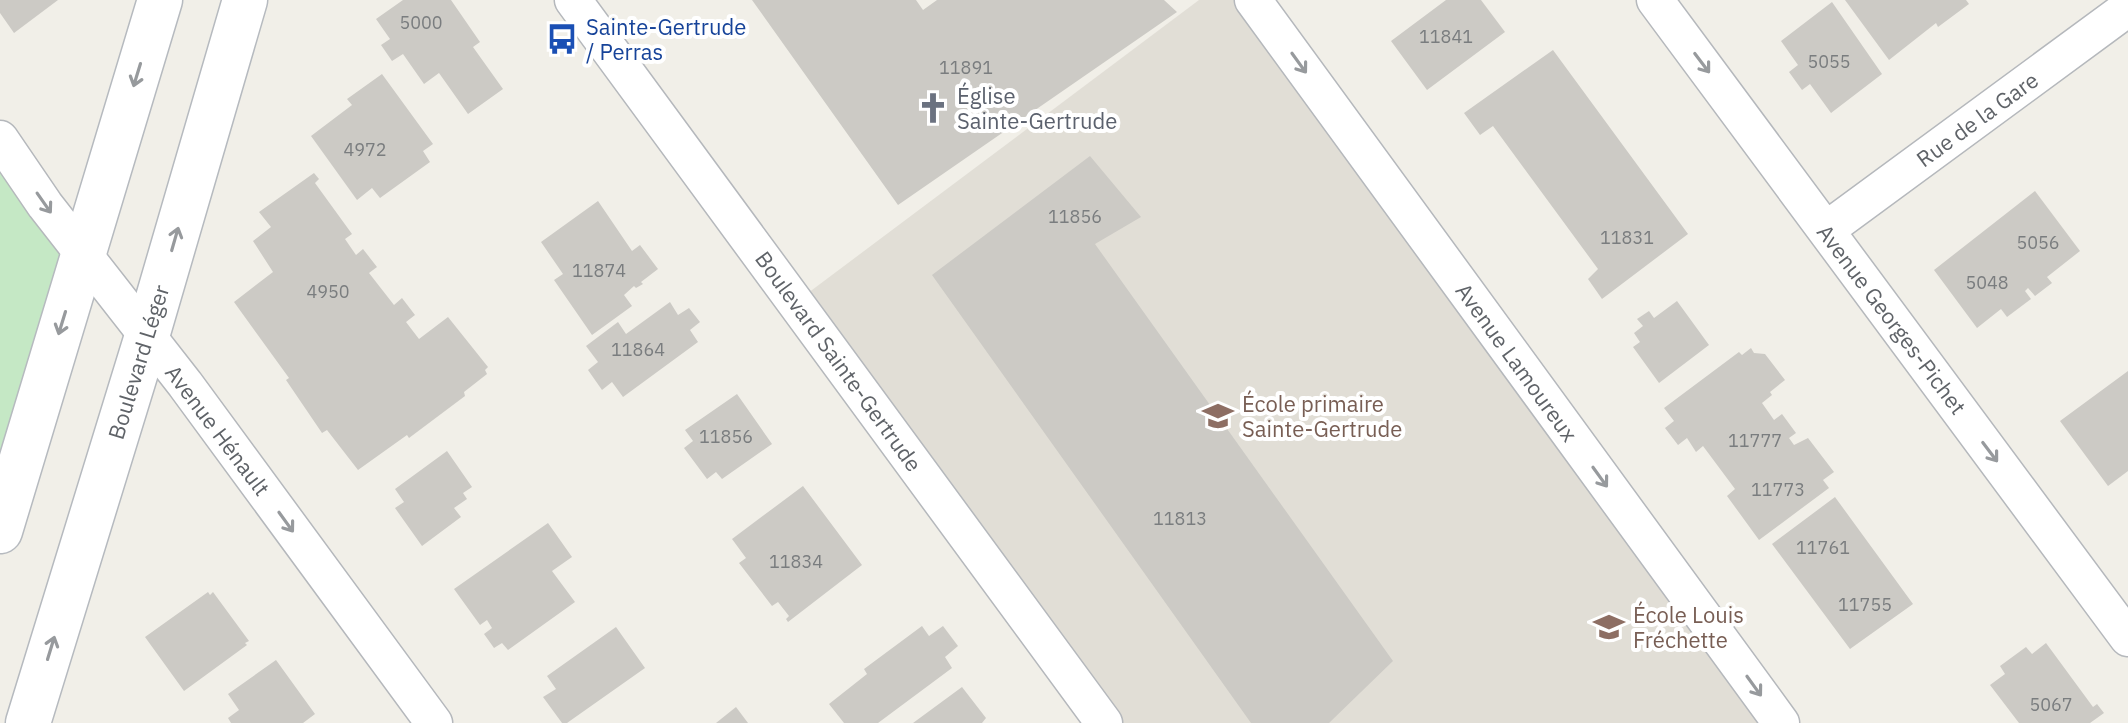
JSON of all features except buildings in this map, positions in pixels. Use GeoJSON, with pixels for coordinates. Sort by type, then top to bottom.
{"type":"FeatureCollection","features":[{"type":"Feature","properties":{"kind":"main road"},"geometry":{"type":"LineString","coordinates":[[0,531],[160,0]]}},
{"type":"Feature","properties":{"kind":"main road","name":"Boulevard Léger"},"geometry":{"type":"LineString","coordinates":[[28,723],[147,336],[245,0]]}},
{"type":"Feature","properties":{"kind":"street","name":"Boulevard Sainte-Gertrude"},"geometry":{"type":"LineString","coordinates":[[573,0],[1104,723]]}},
{"type":"Feature","properties":{"kind":"street","name":"Avenue Lamoureux"},"geometry":{"type":"LineString","coordinates":[[1253,0],[1781,723]]}},
{"type":"Feature","properties":{"kind":"street","name":"Avenue Georges-Pichet"},"geometry":{"type":"LineString","coordinates":[[1655,0],[2128,638]]}},
{"type":"Feature","properties":{"kind":"street","name":"Rue de la Gare"},"geometry":{"type":"LineString","coordinates":[[1826,230],[2128,8]]}},
{"type":"Feature","properties":{"kind":"street","name":"Avenue Hénault"},"geometry":{"type":"LineString","coordinates":[[0,141],[434,723]]}},
{"type":"Feature","properties":{"kind":"shaded area","name":"École primaire Sainte-Gertrude"},"geometry":{"type":"Polygon","coordinates":[[[1199,0],[1253,0],[1781,723],[1104,723],[796,302],[1199,0]]]}},
{"type":"Feature","properties":{"kind":"green space"},"geometry":{"type":"Polygon","coordinates":[[[0,142],[82,254],[0,531],[0,142]]]}},
{"type":"Feature","properties":{"kind":"place","name":"Sainte-Gertrude / Perras"},"geometry":{"type":"Point","coordinates":[562,39]}},
{"type":"Feature","properties":{"kind":"place","name":"Église Sainte-Gertrude"},"geometry":{"type":"Point","coordinates":[933,108]}},
{"type":"Feature","properties":{"kind":"place","name":"École primaire Sainte-Gertrude"},"geometry":{"type":"Point","coordinates":[1218,416]}},
{"type":"Feature","properties":{"kind":"place","name":"École Louis Fréchette"},"geometry":{"type":"Point","coordinates":[1609,627]}}]}
